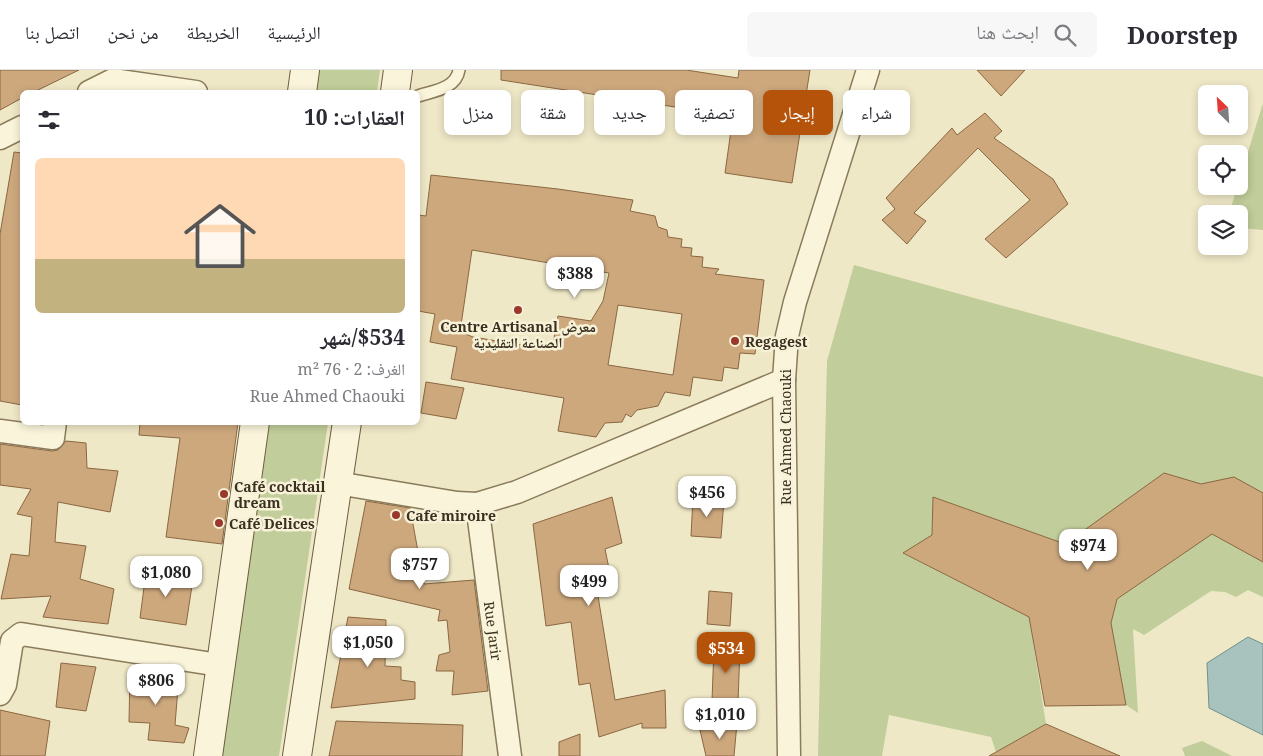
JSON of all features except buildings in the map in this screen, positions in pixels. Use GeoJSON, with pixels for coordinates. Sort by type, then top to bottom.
{"type":"FeatureCollection","features":[{"type":"Feature","properties":{"kind":"main road"},"geometry":{"type":"LineString","coordinates":[[302,90],[305,70]]}},
{"type":"Feature","properties":{"kind":"main road"},"geometry":{"type":"LineString","coordinates":[[395,90],[398,70]]}},
{"type":"Feature","properties":{"kind":"main road"},"geometry":{"type":"LineString","coordinates":[[208,756],[219,665],[256,425]]}},
{"type":"Feature","properties":{"kind":"main road"},"geometry":{"type":"LineString","coordinates":[[296,756],[347,425]]}},
{"type":"Feature","properties":{"kind":"street","name":"Rue Ahmed Chaouki"},"geometry":{"type":"LineString","coordinates":[[788,756],[784,380],[790,319],[868,70]]}},
{"type":"Feature","properties":{"kind":"street"},"geometry":{"type":"LineString","coordinates":[[92,90],[114,75],[186,90]]}},
{"type":"Feature","properties":{"kind":"street"},"geometry":{"type":"LineString","coordinates":[[0,138],[20,128]]}},
{"type":"Feature","properties":{"kind":"street"},"geometry":{"type":"LineString","coordinates":[[338,483],[457,503],[478,504],[517,492],[784,380]]}},
{"type":"Feature","properties":{"kind":"street"},"geometry":{"type":"LineString","coordinates":[[0,431],[53,438],[55,425]]}},
{"type":"Feature","properties":{"kind":"street","name":"Rue Jarir"},"geometry":{"type":"LineString","coordinates":[[478,504],[510,756]]}},
{"type":"Feature","properties":{"kind":"street"},"geometry":{"type":"LineString","coordinates":[[0,694],[5,685],[12,641],[21,634],[219,665]]}},
{"type":"Feature","properties":{"kind":"lane"},"geometry":{"type":"LineString","coordinates":[[420,95],[452,83],[458,77],[459,70]]}},
{"type":"Feature","properties":{"kind":"green space"},"geometry":{"type":"Polygon","coordinates":[[[315,70],[380,70],[377,90],[312,90],[315,70]]]}},
{"type":"Feature","properties":{"kind":"green space"},"geometry":{"type":"Polygon","coordinates":[[[1263,103],[1263,230],[1248,229],[1248,205],[1232,205],[1235,195],[1248,195],[1248,152],[1263,103]]]}},
{"type":"Feature","properties":{"kind":"green space"},"geometry":{"type":"Polygon","coordinates":[[[854,265],[1263,377],[1263,493],[1065,544],[933,497],[932,535],[904,554],[1029,617],[1046,724],[996,752],[991,737],[889,715],[882,756],[818,756],[827,361],[854,265]]]}},
{"type":"Feature","properties":{"kind":"green space"},"geometry":{"type":"Polygon","coordinates":[[[267,425],[328,425],[279,756],[220,756],[267,425]]]}},
{"type":"Feature","properties":{"kind":"green space"},"geometry":{"type":"Polygon","coordinates":[[[1212,534],[1263,562],[1263,597],[1248,590],[1236,597],[1225,592],[1211,591],[1144,635],[1133,629],[1138,713],[1126,705],[1111,623],[1117,599],[1212,534]]]}},
{"type":"Feature","properties":{"kind":"green space"},"geometry":{"type":"Polygon","coordinates":[[[1202,741],[1232,756],[1185,756],[1182,748],[1202,741]]]}},
{"type":"Feature","properties":{"kind":"water"},"geometry":{"type":"Polygon","coordinates":[[[1248,637],[1263,644],[1263,735],[1209,708],[1207,663],[1248,637]]]}},
{"type":"Feature","properties":{"kind":"place","name":"Centre Artisanal معرض الصناعة التقليدية"},"geometry":{"type":"Point","coordinates":[518,310]}},
{"type":"Feature","properties":{"kind":"place","name":"Regagest"},"geometry":{"type":"Point","coordinates":[735,341]}},
{"type":"Feature","properties":{"kind":"place","name":"Café cocktail dream"},"geometry":{"type":"Point","coordinates":[224,494]}},
{"type":"Feature","properties":{"kind":"place","name":"Cafe miroire"},"geometry":{"type":"Point","coordinates":[396,515]}},
{"type":"Feature","properties":{"kind":"place","name":"Café Delices"},"geometry":{"type":"Point","coordinates":[219,523]}}]}
